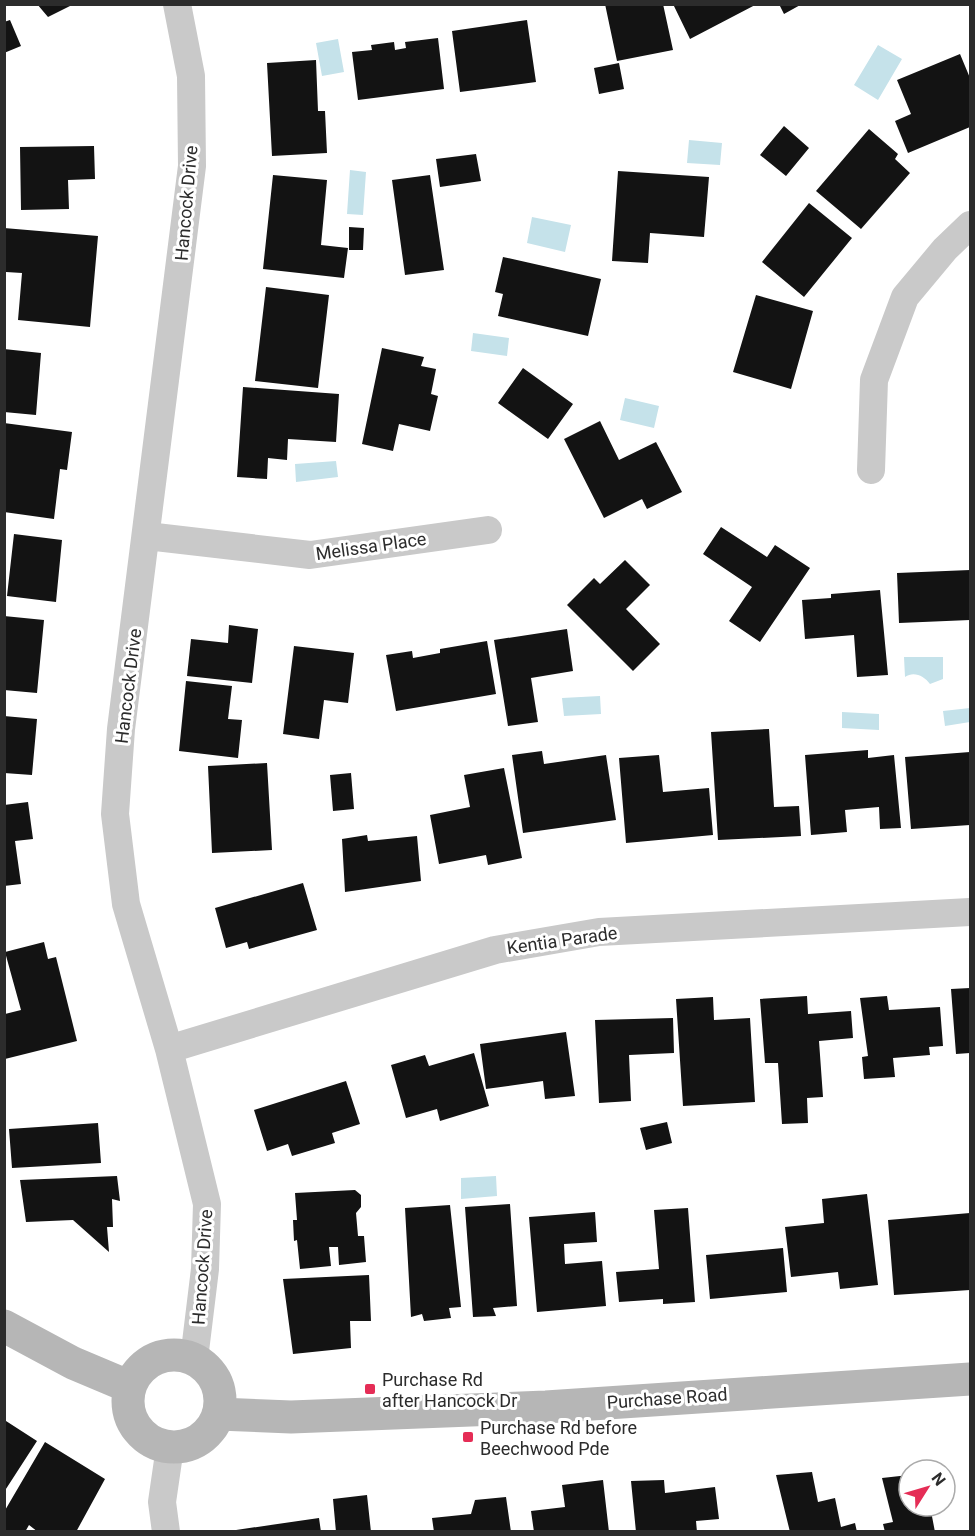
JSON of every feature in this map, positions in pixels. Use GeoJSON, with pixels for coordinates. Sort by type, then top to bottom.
{"type":"FeatureCollection","features":[{"type":"Feature","properties":{"kind":"main road"},"geometry":{"type":"LineString","coordinates":[[4,1326],[73,1363],[130,1387]]}},
{"type":"Feature","properties":{"kind":"main road"},"geometry":{"type":"LineString","coordinates":[[179,1355],[194,1359],[206,1367],[214,1378],[220,1397],[218,1414],[210,1432],[198,1441],[184,1446],[170,1447],[156,1444],[136,1426],[130,1414],[130,1387],[138,1373],[149,1362],[164,1356],[179,1355]]}},
{"type":"Feature","properties":{"kind":"main road","name":"Purchase Road"},"geometry":{"type":"LineString","coordinates":[[218,1414],[291,1417],[546,1407],[970,1378]]}},
{"type":"Feature","properties":{"kind":"street","name":"Hancock Drive"},"geometry":{"type":"LineString","coordinates":[[177,4],[191,76],[192,166],[121,729],[115,814],[126,904],[169,1049],[207,1204],[204,1269],[194,1359]]}},
{"type":"Feature","properties":{"kind":"street"},"geometry":{"type":"LineString","coordinates":[[871,470],[874,380],[905,297],[945,249],[970,225]]}},
{"type":"Feature","properties":{"kind":"street","name":"Melissa Place"},"geometry":{"type":"LineString","coordinates":[[147,536],[310,555],[488,530]]}},
{"type":"Feature","properties":{"kind":"street","name":"Kentia Parade"},"geometry":{"type":"LineString","coordinates":[[169,1049],[495,950],[599,933],[970,912]]}},
{"type":"Feature","properties":{"kind":"street"},"geometry":{"type":"LineString","coordinates":[[166,1532],[162,1502],[170,1447]]}},
{"type":"Feature","properties":{"kind":"water"},"geometry":{"type":"Polygon","coordinates":[[[338,39],[344,72],[322,76],[316,43],[338,39]]]}},
{"type":"Feature","properties":{"kind":"water"},"geometry":{"type":"Polygon","coordinates":[[[878,45],[902,59],[878,100],[854,85],[878,45]]]}},
{"type":"Feature","properties":{"kind":"water"},"geometry":{"type":"Polygon","coordinates":[[[689,140],[722,143],[720,165],[687,163],[689,140]]]}},
{"type":"Feature","properties":{"kind":"water"},"geometry":{"type":"Polygon","coordinates":[[[350,170],[366,172],[363,215],[347,214],[350,170]]]}},
{"type":"Feature","properties":{"kind":"water"},"geometry":{"type":"Polygon","coordinates":[[[532,217],[571,225],[565,252],[527,243],[532,217]]]}},
{"type":"Feature","properties":{"kind":"water"},"geometry":{"type":"Polygon","coordinates":[[[473,333],[509,338],[507,356],[471,351],[473,333]]]}},
{"type":"Feature","properties":{"kind":"water"},"geometry":{"type":"Polygon","coordinates":[[[625,398],[659,406],[654,428],[620,420],[625,398]]]}},
{"type":"Feature","properties":{"kind":"water"},"geometry":{"type":"Polygon","coordinates":[[[336,461],[338,477],[296,482],[295,464],[336,461]]]}},
{"type":"Feature","properties":{"kind":"water"},"geometry":{"type":"Polygon","coordinates":[[[904,657],[943,657],[943,679],[930,684],[919,675],[912,674],[905,677],[904,657]]]}},
{"type":"Feature","properties":{"kind":"water"},"geometry":{"type":"Polygon","coordinates":[[[600,696],[601,714],[564,716],[562,698],[600,696]]]}},
{"type":"Feature","properties":{"kind":"water"},"geometry":{"type":"Polygon","coordinates":[[[970,708],[970,722],[945,726],[943,711],[970,708]]]}},
{"type":"Feature","properties":{"kind":"water"},"geometry":{"type":"Polygon","coordinates":[[[842,712],[879,714],[879,730],[842,728],[842,712]]]}},
{"type":"Feature","properties":{"kind":"water"},"geometry":{"type":"Polygon","coordinates":[[[496,1176],[497,1196],[461,1199],[461,1178],[496,1176]]]}},
{"type":"Feature","properties":{"kind":"building"},"geometry":{"type":"Polygon","coordinates":[[[37,4],[74,4],[48,17],[37,4]]]}},
{"type":"Feature","properties":{"kind":"building"},"geometry":{"type":"Polygon","coordinates":[[[605,4],[663,4],[673,50],[617,61],[605,4]]]}},
{"type":"Feature","properties":{"kind":"building"},"geometry":{"type":"Polygon","coordinates":[[[673,4],[757,4],[690,39],[673,4]]]}},
{"type":"Feature","properties":{"kind":"building"},"geometry":{"type":"Polygon","coordinates":[[[779,4],[802,4],[784,14],[779,4]]]}},
{"type":"Feature","properties":{"kind":"building"},"geometry":{"type":"Polygon","coordinates":[[[10,20],[21,46],[4,53],[4,22],[10,20]]]}},
{"type":"Feature","properties":{"kind":"building"},"geometry":{"type":"Polygon","coordinates":[[[527,20],[536,82],[460,92],[452,31],[527,20]]]}},
{"type":"Feature","properties":{"kind":"building"},"geometry":{"type":"Polygon","coordinates":[[[438,38],[444,89],[358,100],[352,52],[372,50],[371,45],[394,42],[395,50],[406,48],[405,42],[438,38]]]}},
{"type":"Feature","properties":{"kind":"building"},"geometry":{"type":"Polygon","coordinates":[[[960,54],[970,78],[970,127],[908,153],[895,121],[911,114],[897,80],[960,54]]]}},
{"type":"Feature","properties":{"kind":"building"},"geometry":{"type":"Polygon","coordinates":[[[316,60],[318,111],[325,111],[327,153],[272,156],[267,63],[316,60]]]}},
{"type":"Feature","properties":{"kind":"building"},"geometry":{"type":"Polygon","coordinates":[[[619,63],[624,89],[599,94],[594,68],[619,63]]]}},
{"type":"Feature","properties":{"kind":"building"},"geometry":{"type":"Polygon","coordinates":[[[784,126],[809,148],[786,176],[760,155],[784,126]]]}},
{"type":"Feature","properties":{"kind":"building"},"geometry":{"type":"Polygon","coordinates":[[[869,129],[898,154],[895,159],[910,173],[861,229],[816,191],[869,129]]]}},
{"type":"Feature","properties":{"kind":"building"},"geometry":{"type":"Polygon","coordinates":[[[94,146],[95,179],[68,180],[69,209],[21,210],[20,147],[94,146]]]}},
{"type":"Feature","properties":{"kind":"building"},"geometry":{"type":"Polygon","coordinates":[[[476,154],[481,181],[440,187],[436,159],[476,154]]]}},
{"type":"Feature","properties":{"kind":"building"},"geometry":{"type":"Polygon","coordinates":[[[618,171],[709,177],[704,237],[650,233],[648,263],[612,261],[618,171]]]}},
{"type":"Feature","properties":{"kind":"building"},"geometry":{"type":"Polygon","coordinates":[[[273,175],[327,180],[321,245],[348,248],[344,278],[263,269],[273,175]]]}},
{"type":"Feature","properties":{"kind":"building"},"geometry":{"type":"Polygon","coordinates":[[[430,175],[444,270],[405,275],[392,180],[430,175]]]}},
{"type":"Feature","properties":{"kind":"building"},"geometry":{"type":"Polygon","coordinates":[[[809,203],[852,238],[804,297],[762,262],[809,203]]]}},
{"type":"Feature","properties":{"kind":"building"},"geometry":{"type":"Polygon","coordinates":[[[349,227],[364,228],[363,250],[349,250],[349,227]]]}},
{"type":"Feature","properties":{"kind":"building"},"geometry":{"type":"Polygon","coordinates":[[[4,228],[98,236],[90,327],[18,320],[22,273],[6,272],[4,228]]]}},
{"type":"Feature","properties":{"kind":"building"},"geometry":{"type":"Polygon","coordinates":[[[503,257],[601,279],[588,336],[498,316],[503,294],[495,292],[503,257]]]}},
{"type":"Feature","properties":{"kind":"building"},"geometry":{"type":"Polygon","coordinates":[[[266,287],[329,295],[318,388],[255,381],[266,287]]]}},
{"type":"Feature","properties":{"kind":"building"},"geometry":{"type":"Polygon","coordinates":[[[756,295],[813,311],[791,389],[733,372],[756,295]]]}},
{"type":"Feature","properties":{"kind":"building"},"geometry":{"type":"Polygon","coordinates":[[[382,348],[424,357],[421,366],[436,369],[431,394],[438,396],[430,431],[399,424],[393,451],[362,444],[382,348]]]}},
{"type":"Feature","properties":{"kind":"building"},"geometry":{"type":"Polygon","coordinates":[[[4,349],[41,353],[36,415],[4,412],[4,349]]]}},
{"type":"Feature","properties":{"kind":"building"},"geometry":{"type":"Polygon","coordinates":[[[523,368],[573,404],[548,439],[498,403],[523,368]]]}},
{"type":"Feature","properties":{"kind":"building"},"geometry":{"type":"Polygon","coordinates":[[[243,387],[339,394],[336,442],[288,439],[287,460],[268,458],[267,479],[237,477],[243,387]]]}},
{"type":"Feature","properties":{"kind":"building"},"geometry":{"type":"Polygon","coordinates":[[[600,421],[619,460],[656,442],[682,492],[647,509],[642,499],[604,518],[564,439],[600,421]]]}},
{"type":"Feature","properties":{"kind":"building"},"geometry":{"type":"Polygon","coordinates":[[[4,423],[72,432],[67,470],[60,469],[54,519],[4,512],[4,423]]]}},
{"type":"Feature","properties":{"kind":"building"},"geometry":{"type":"Polygon","coordinates":[[[721,527],[767,557],[775,545],[810,568],[760,642],[729,621],[752,587],[703,554],[721,527]]]}},
{"type":"Feature","properties":{"kind":"building"},"geometry":{"type":"Polygon","coordinates":[[[14,534],[62,540],[56,602],[7,596],[14,534]]]}},
{"type":"Feature","properties":{"kind":"building"},"geometry":{"type":"Polygon","coordinates":[[[625,560],[650,585],[626,609],[660,644],[633,671],[567,605],[594,578],[600,584],[625,560]]]}},
{"type":"Feature","properties":{"kind":"building"},"geometry":{"type":"Polygon","coordinates":[[[970,570],[970,620],[899,623],[897,573],[970,570]]]}},
{"type":"Feature","properties":{"kind":"building"},"geometry":{"type":"Polygon","coordinates":[[[880,590],[888,675],[857,677],[854,635],[805,639],[802,600],[831,598],[831,594],[880,590]]]}},
{"type":"Feature","properties":{"kind":"building"},"geometry":{"type":"Polygon","coordinates":[[[4,616],[44,620],[37,693],[4,690],[4,616]]]}},
{"type":"Feature","properties":{"kind":"building"},"geometry":{"type":"Polygon","coordinates":[[[229,625],[258,629],[252,683],[187,676],[191,639],[228,643],[229,625]]]}},
{"type":"Feature","properties":{"kind":"building"},"geometry":{"type":"Polygon","coordinates":[[[567,629],[573,671],[531,678],[538,722],[508,726],[494,640],[567,629]]]}},
{"type":"Feature","properties":{"kind":"building"},"geometry":{"type":"Polygon","coordinates":[[[487,641],[496,694],[396,711],[386,655],[412,651],[413,658],[440,653],[440,649],[487,641]]]}},
{"type":"Feature","properties":{"kind":"building"},"geometry":{"type":"Polygon","coordinates":[[[294,646],[354,653],[348,703],[324,700],[319,739],[283,734],[294,646]]]}},
{"type":"Feature","properties":{"kind":"building"},"geometry":{"type":"Polygon","coordinates":[[[186,681],[232,686],[228,719],[242,720],[238,758],[179,751],[186,681]]]}},
{"type":"Feature","properties":{"kind":"building"},"geometry":{"type":"Polygon","coordinates":[[[4,716],[37,719],[32,775],[4,773],[4,716]]]}},
{"type":"Feature","properties":{"kind":"building"},"geometry":{"type":"Polygon","coordinates":[[[769,729],[774,807],[799,806],[801,836],[718,840],[711,732],[769,729]]]}},
{"type":"Feature","properties":{"kind":"building"},"geometry":{"type":"Polygon","coordinates":[[[868,750],[868,758],[894,755],[901,828],[880,829],[879,807],[845,810],[847,832],[811,835],[805,755],[868,750]]]}},
{"type":"Feature","properties":{"kind":"building"},"geometry":{"type":"Polygon","coordinates":[[[542,751],[544,764],[606,755],[616,820],[523,833],[512,755],[542,751]]]}},
{"type":"Feature","properties":{"kind":"building"},"geometry":{"type":"Polygon","coordinates":[[[970,752],[970,825],[911,829],[905,757],[970,752]]]}},
{"type":"Feature","properties":{"kind":"building"},"geometry":{"type":"Polygon","coordinates":[[[659,755],[663,792],[709,788],[713,835],[626,843],[619,758],[659,755]]]}},
{"type":"Feature","properties":{"kind":"building"},"geometry":{"type":"Polygon","coordinates":[[[267,763],[272,850],[212,853],[208,766],[267,763]]]}},
{"type":"Feature","properties":{"kind":"building"},"geometry":{"type":"Polygon","coordinates":[[[504,768],[522,858],[488,865],[486,855],[439,864],[430,815],[470,807],[464,775],[504,768]]]}},
{"type":"Feature","properties":{"kind":"building"},"geometry":{"type":"Polygon","coordinates":[[[351,773],[354,809],[333,811],[330,775],[351,773]]]}},
{"type":"Feature","properties":{"kind":"building"},"geometry":{"type":"Polygon","coordinates":[[[28,802],[33,839],[15,841],[21,884],[4,886],[4,805],[28,802]]]}},
{"type":"Feature","properties":{"kind":"building"},"geometry":{"type":"Polygon","coordinates":[[[367,835],[368,841],[417,836],[421,881],[345,892],[342,839],[367,835]]]}},
{"type":"Feature","properties":{"kind":"building"},"geometry":{"type":"Polygon","coordinates":[[[303,883],[317,930],[249,949],[247,942],[226,948],[215,908],[303,883]]]}},
{"type":"Feature","properties":{"kind":"building"},"geometry":{"type":"Polygon","coordinates":[[[44,942],[48,959],[56,957],[77,1041],[5,1059],[5,1014],[21,1010],[5,952],[44,942]]]}},
{"type":"Feature","properties":{"kind":"building"},"geometry":{"type":"Polygon","coordinates":[[[970,988],[970,1053],[956,1054],[951,989],[970,988]]]}},
{"type":"Feature","properties":{"kind":"building"},"geometry":{"type":"Polygon","coordinates":[[[807,996],[808,1014],[851,1011],[853,1038],[819,1041],[823,1097],[807,1098],[808,1123],[782,1124],[778,1063],[765,1063],[760,999],[807,996]]]}},
{"type":"Feature","properties":{"kind":"building"},"geometry":{"type":"Polygon","coordinates":[[[887,996],[889,1010],[940,1007],[943,1046],[929,1047],[930,1055],[893,1058],[895,1077],[864,1079],[862,1057],[868,1056],[860,998],[887,996]]]}},
{"type":"Feature","properties":{"kind":"building"},"geometry":{"type":"Polygon","coordinates":[[[713,997],[714,1020],[750,1018],[755,1102],[683,1106],[676,999],[713,997]]]}},
{"type":"Feature","properties":{"kind":"building"},"geometry":{"type":"Polygon","coordinates":[[[673,1018],[674,1053],[629,1055],[631,1101],[599,1103],[595,1020],[673,1018]]]}},
{"type":"Feature","properties":{"kind":"building"},"geometry":{"type":"Polygon","coordinates":[[[566,1032],[575,1096],[545,1099],[543,1081],[486,1089],[480,1044],[566,1032]]]}},
{"type":"Feature","properties":{"kind":"building"},"geometry":{"type":"Polygon","coordinates":[[[474,1053],[489,1106],[440,1121],[437,1109],[406,1118],[391,1065],[425,1055],[429,1066],[474,1053]]]}},
{"type":"Feature","properties":{"kind":"building"},"geometry":{"type":"Polygon","coordinates":[[[346,1081],[360,1124],[332,1133],[335,1143],[292,1156],[288,1144],[267,1151],[254,1110],[346,1081]]]}},
{"type":"Feature","properties":{"kind":"building"},"geometry":{"type":"Polygon","coordinates":[[[667,1122],[672,1143],[646,1150],[640,1128],[667,1122]]]}},
{"type":"Feature","properties":{"kind":"building"},"geometry":{"type":"Polygon","coordinates":[[[98,1123],[101,1163],[12,1168],[9,1129],[98,1123]]]}},
{"type":"Feature","properties":{"kind":"building"},"geometry":{"type":"Polygon","coordinates":[[[117,1176],[120,1201],[112,1199],[113,1227],[107,1227],[109,1252],[73,1220],[26,1222],[20,1180],[117,1176]]]}},
{"type":"Feature","properties":{"kind":"building"},"geometry":{"type":"Polygon","coordinates":[[[355,1190],[361,1195],[361,1207],[356,1213],[358,1236],[364,1236],[366,1262],[339,1265],[338,1247],[329,1247],[331,1266],[300,1269],[297,1240],[294,1241],[293,1220],[297,1220],[295,1193],[355,1190]]]}},
{"type":"Feature","properties":{"kind":"building"},"geometry":{"type":"Polygon","coordinates":[[[867,1194],[878,1285],[840,1289],[838,1272],[791,1277],[785,1227],[824,1223],[822,1199],[867,1194]]]}},
{"type":"Feature","properties":{"kind":"building"},"geometry":{"type":"Polygon","coordinates":[[[510,1204],[517,1306],[493,1308],[496,1316],[473,1317],[465,1207],[510,1204]]]}},
{"type":"Feature","properties":{"kind":"building"},"geometry":{"type":"Polygon","coordinates":[[[450,1205],[461,1307],[449,1308],[451,1318],[424,1321],[422,1314],[411,1317],[405,1208],[450,1205]]]}},
{"type":"Feature","properties":{"kind":"building"},"geometry":{"type":"Polygon","coordinates":[[[688,1208],[695,1302],[663,1304],[663,1299],[619,1302],[616,1272],[659,1269],[654,1210],[688,1208]]]}},
{"type":"Feature","properties":{"kind":"building"},"geometry":{"type":"Polygon","coordinates":[[[595,1212],[597,1242],[564,1244],[565,1264],[602,1261],[606,1306],[537,1312],[529,1217],[595,1212]]]}},
{"type":"Feature","properties":{"kind":"building"},"geometry":{"type":"Polygon","coordinates":[[[970,1213],[970,1290],[894,1295],[888,1220],[970,1213]]]}},
{"type":"Feature","properties":{"kind":"building"},"geometry":{"type":"Polygon","coordinates":[[[783,1248],[787,1292],[710,1299],[706,1255],[783,1248]]]}},
{"type":"Feature","properties":{"kind":"building"},"geometry":{"type":"Polygon","coordinates":[[[369,1275],[371,1321],[350,1321],[351,1348],[293,1354],[283,1279],[369,1275]]]}},
{"type":"Feature","properties":{"kind":"building"},"geometry":{"type":"Polygon","coordinates":[[[6,1421],[37,1441],[4,1492],[4,1424],[6,1421]]]}},
{"type":"Feature","properties":{"kind":"building"},"geometry":{"type":"Polygon","coordinates":[[[45,1442],[105,1479],[76,1532],[38,1532],[29,1525],[25,1532],[4,1532],[4,1512],[45,1442]]]}},
{"type":"Feature","properties":{"kind":"building"},"geometry":{"type":"Polygon","coordinates":[[[812,1472],[818,1502],[835,1498],[841,1527],[855,1523],[857,1532],[790,1532],[776,1475],[812,1472]]]}},
{"type":"Feature","properties":{"kind":"building"},"geometry":{"type":"Polygon","coordinates":[[[897,1476],[897,1518],[932,1518],[935,1532],[885,1532],[883,1524],[893,1522],[882,1478],[897,1476]]]}},
{"type":"Feature","properties":{"kind":"building"},"geometry":{"type":"Polygon","coordinates":[[[603,1480],[609,1532],[534,1532],[531,1511],[565,1507],[562,1485],[603,1480]]]}},
{"type":"Feature","properties":{"kind":"building"},"geometry":{"type":"Polygon","coordinates":[[[664,1480],[665,1493],[715,1487],[719,1519],[696,1521],[697,1532],[636,1532],[631,1481],[664,1480]]]}},
{"type":"Feature","properties":{"kind":"building"},"geometry":{"type":"Polygon","coordinates":[[[367,1495],[371,1532],[336,1532],[333,1499],[367,1495]]]}},
{"type":"Feature","properties":{"kind":"building"},"geometry":{"type":"Polygon","coordinates":[[[506,1497],[511,1532],[434,1532],[432,1518],[471,1514],[475,1500],[506,1497]]]}},
{"type":"Feature","properties":{"kind":"building"},"geometry":{"type":"Polygon","coordinates":[[[319,1518],[321,1532],[236,1532],[236,1530],[319,1518]]]}},
{"type":"Feature","properties":{"kind":"place","name":"Purchase Rd after Hancock Dr"},"geometry":{"type":"Point","coordinates":[370,1389]}},
{"type":"Feature","properties":{"kind":"place","name":"Purchase Rd before Beechwood Pde"},"geometry":{"type":"Point","coordinates":[468,1437]}}]}
